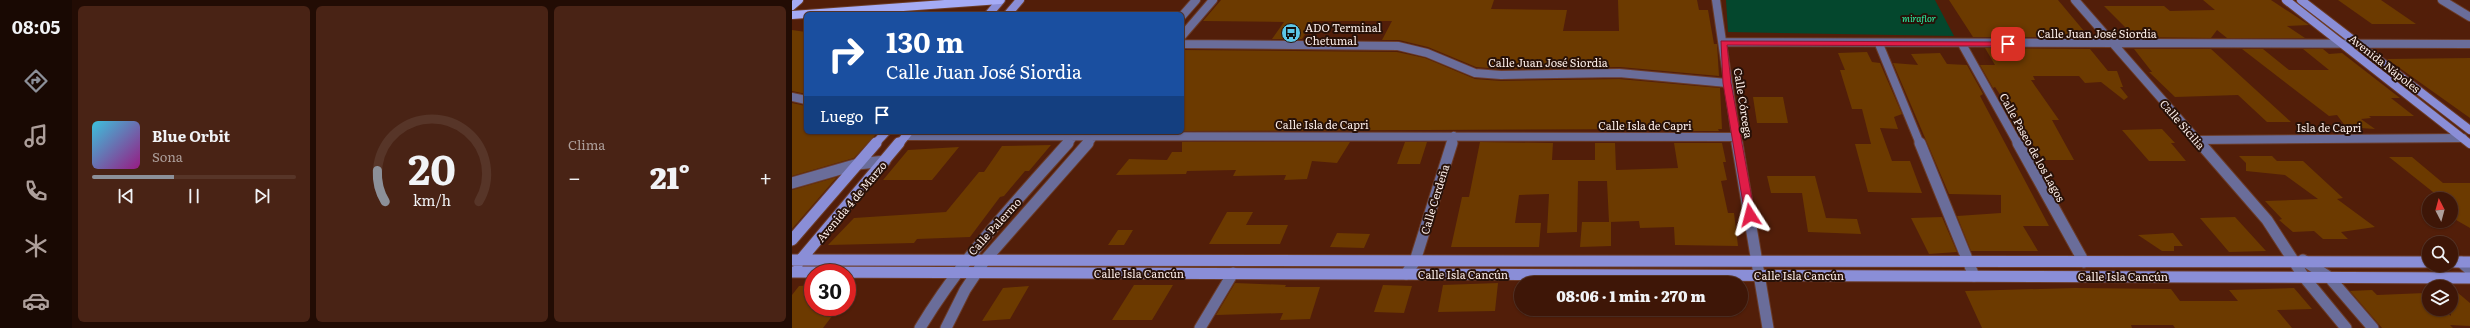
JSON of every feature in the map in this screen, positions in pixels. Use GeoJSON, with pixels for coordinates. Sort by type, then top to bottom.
{"type":"FeatureCollection","features":[{"type":"Feature","properties":{"kind":"main road"},"geometry":{"type":"LineString","coordinates":[[792,6],[799,0]]}},
{"type":"Feature","properties":{"kind":"main road"},"geometry":{"type":"LineString","coordinates":[[822,12],[1000,0]]}},
{"type":"Feature","properties":{"kind":"main road"},"geometry":{"type":"LineString","coordinates":[[792,14],[804,13]]}},
{"type":"Feature","properties":{"kind":"street"},"geometry":{"type":"LineString","coordinates":[[991,12],[1000,0]]}},
{"type":"Feature","properties":{"kind":"street"},"geometry":{"type":"LineString","coordinates":[[1010,12],[1020,0]]}},
{"type":"Feature","properties":{"kind":"street"},"geometry":{"type":"LineString","coordinates":[[1184,14],[1196,0]]}},
{"type":"Feature","properties":{"kind":"street"},"geometry":{"type":"LineString","coordinates":[[1184,34],[1213,0]]}},
{"type":"Feature","properties":{"kind":"street","name":"Calle Córcega"},"geometry":{"type":"LineString","coordinates":[[1716,0],[1723,42],[1727,83],[1768,328]]}},
{"type":"Feature","properties":{"kind":"street","name":"Calle Sicilia"},"geometry":{"type":"LineString","coordinates":[[2075,0],[2267,220],[2288,249],[2300,262],[2328,277],[2373,328]]}},
{"type":"Feature","properties":{"kind":"street","name":"Avenida Nápoles"},"geometry":{"type":"LineString","coordinates":[[2286,0],[2466,141]]}},
{"type":"Feature","properties":{"kind":"street","name":"Avenida Nápoles"},"geometry":{"type":"LineString","coordinates":[[2301,0],[2470,130]]}},
{"type":"Feature","properties":{"kind":"street"},"geometry":{"type":"LineString","coordinates":[[2442,0],[2470,17]]}},
{"type":"Feature","properties":{"kind":"street","name":"Calle Juan José Siordia"},"geometry":{"type":"LineString","coordinates":[[1723,42],[2115,45],[2341,43],[2470,44]]}},
{"type":"Feature","properties":{"kind":"street","name":"Calle Juan José Siordia"},"geometry":{"type":"LineString","coordinates":[[1184,44],[1398,46],[1427,53],[1475,73],[1501,75],[1619,73],[1727,83]]}},
{"type":"Feature","properties":{"kind":"street"},"geometry":{"type":"LineString","coordinates":[[1879,44],[1970,262],[1974,276]]}},
{"type":"Feature","properties":{"kind":"street","name":"Calle Paseo de los Lagos"},"geometry":{"type":"LineString","coordinates":[[1962,44],[2084,262]]}},
{"type":"Feature","properties":{"kind":"street"},"geometry":{"type":"LineString","coordinates":[[792,97],[804,100]]}},
{"type":"Feature","properties":{"kind":"street","name":"Avenida 4 de Marzo"},"geometry":{"type":"LineString","coordinates":[[792,240],[884,134]]}},
{"type":"Feature","properties":{"kind":"street","name":"Calle Isla de Capri"},"geometry":{"type":"LineString","coordinates":[[907,134],[1737,137]]}},
{"type":"Feature","properties":{"kind":"street","name":"Avenida 4 de Marzo"},"geometry":{"type":"LineString","coordinates":[[792,271],[796,260],[885,161],[907,134]]}},
{"type":"Feature","properties":{"kind":"street","name":"Calle Palermo"},"geometry":{"type":"LineString","coordinates":[[920,328],[954,272],[1076,134]]}},
{"type":"Feature","properties":{"kind":"street","name":"Calle Palermo"},"geometry":{"type":"LineString","coordinates":[[946,328],[965,290],[985,260],[1096,134]]}},
{"type":"Feature","properties":{"kind":"street","name":"Calle Cerdeña"},"geometry":{"type":"LineString","coordinates":[[1406,274],[1415,261],[1454,136]]}},
{"type":"Feature","properties":{"kind":"street","name":"Isla de Capri"},"geometry":{"type":"LineString","coordinates":[[2196,140],[2466,141]]}},
{"type":"Feature","properties":{"kind":"street"},"geometry":{"type":"LineString","coordinates":[[792,183],[858,164],[885,161]]}},
{"type":"Feature","properties":{"kind":"street","name":"Calle Isla Cancún"},"geometry":{"type":"LineString","coordinates":[[796,260],[2422,262]]}},
{"type":"Feature","properties":{"kind":"street","name":"Calle Sicilia"},"geometry":{"type":"LineString","coordinates":[[2300,262],[2304,277],[2346,328]]}},
{"type":"Feature","properties":{"kind":"street","name":"Calle Isla Cancún"},"geometry":{"type":"LineString","coordinates":[[792,271],[2470,278]]}},
{"type":"Feature","properties":{"kind":"street"},"geometry":{"type":"LineString","coordinates":[[1200,328],[1233,273]]}},
{"type":"Feature","properties":{"kind":"green space","name":"miraflor"},"geometry":{"type":"Polygon","coordinates":[[[1726,0],[1935,0],[1954,36],[1728,32],[1726,0]]]}},
{"type":"Feature","properties":{"kind":"building"},"geometry":{"type":"Polygon","coordinates":[[[1221,0],[1494,0],[1491,9],[1567,10],[1563,31],[1619,31],[1618,0],[1697,0],[1699,10],[1708,10],[1714,44],[1717,44],[1719,76],[1620,67],[1501,69],[1476,67],[1428,47],[1399,40],[1382,40],[1392,21],[1313,21],[1302,39],[1272,39],[1284,22],[1203,21],[1221,0]]]}},
{"type":"Feature","properties":{"kind":"building"},"geometry":{"type":"Polygon","coordinates":[[[1949,0],[2058,0],[2089,37],[1973,37],[1949,0]]]}},
{"type":"Feature","properties":{"kind":"building"},"geometry":{"type":"Polygon","coordinates":[[[2203,0],[2271,0],[2309,25],[2287,26],[2305,38],[2227,38],[2217,30],[2211,38],[2125,37],[2121,33],[2131,33],[2104,6],[2164,6],[2170,11],[2215,10],[2203,0]]]}},
{"type":"Feature","properties":{"kind":"building"},"geometry":{"type":"Polygon","coordinates":[[[2338,0],[2381,0],[2416,24],[2372,24],[2338,0]]]}},
{"type":"Feature","properties":{"kind":"building"},"geometry":{"type":"Polygon","coordinates":[[[792,30],[804,32],[804,94],[792,91],[792,30]]]}},
{"type":"Feature","properties":{"kind":"building"},"geometry":{"type":"Polygon","coordinates":[[[1985,48],[2090,49],[2108,71],[2117,71],[2123,87],[2120,87],[2128,97],[2124,100],[2101,82],[2085,83],[2079,76],[2033,76],[2035,80],[2031,80],[2059,120],[2052,120],[2074,160],[2043,160],[1995,87],[1993,88],[1980,65],[1995,65],[1985,48]]]}},
{"type":"Feature","properties":{"kind":"building"},"geometry":{"type":"Polygon","coordinates":[[[2134,49],[2211,49],[2291,122],[2267,122],[2238,95],[2175,97],[2149,72],[2152,72],[2134,49]]]}},
{"type":"Feature","properties":{"kind":"building"},"geometry":{"type":"Polygon","coordinates":[[[2242,49],[2263,49],[2289,70],[2329,70],[2303,49],[2323,49],[2329,54],[2342,53],[2400,98],[2391,98],[2414,116],[2369,116],[2371,118],[2361,119],[2375,129],[2346,127],[2337,115],[2329,116],[2242,49]]]}},
{"type":"Feature","properties":{"kind":"building"},"geometry":{"type":"Polygon","coordinates":[[[1184,50],[1397,52],[1425,58],[1475,79],[1501,81],[1619,79],[1720,88],[1722,129],[1718,129],[1719,131],[1672,131],[1672,129],[1184,131],[1184,50]]]}},
{"type":"Feature","properties":{"kind":"building"},"geometry":{"type":"Polygon","coordinates":[[[1867,52],[1872,62],[1880,63],[1902,114],[1894,117],[1898,129],[1880,128],[1892,161],[1910,161],[1922,193],[1868,192],[1855,144],[1871,144],[1862,109],[1852,109],[1840,70],[1845,70],[1838,53],[1867,52]]]}},
{"type":"Feature","properties":{"kind":"building"},"geometry":{"type":"Polygon","coordinates":[[[1940,53],[1947,64],[1967,65],[1983,94],[1980,96],[2049,226],[2023,226],[2038,251],[1971,251],[1957,216],[2001,213],[2001,195],[1949,194],[1893,63],[1918,65],[1911,54],[1940,53]]]}},
{"type":"Feature","properties":{"kind":"building"},"geometry":{"type":"Polygon","coordinates":[[[2470,58],[2470,118],[2387,59],[2470,58]]]}},
{"type":"Feature","properties":{"kind":"building"},"geometry":{"type":"Polygon","coordinates":[[[1753,97],[1783,97],[1788,123],[1757,123],[1753,97]]]}},
{"type":"Feature","properties":{"kind":"building"},"geometry":{"type":"Polygon","coordinates":[[[792,103],[804,106],[804,134],[876,134],[854,158],[792,176],[792,103]]]}},
{"type":"Feature","properties":{"kind":"building"},"geometry":{"type":"Polygon","coordinates":[[[2162,129],[2175,143],[2171,143],[2186,161],[2149,161],[2122,130],[2162,129]]]}},
{"type":"Feature","properties":{"kind":"building"},"geometry":{"type":"Polygon","coordinates":[[[1182,142],[1350,142],[1337,163],[1312,161],[1307,179],[1284,180],[1286,175],[1233,176],[1236,170],[1187,171],[1186,174],[1116,175],[1129,159],[1167,160],[1172,152],[1182,152],[1182,142]]]}},
{"type":"Feature","properties":{"kind":"building"},"geometry":{"type":"Polygon","coordinates":[[[1405,142],[1427,142],[1420,164],[1397,164],[1405,142]]]}},
{"type":"Feature","properties":{"kind":"building"},"geometry":{"type":"Polygon","coordinates":[[[1480,142],[1553,143],[1552,160],[1595,160],[1595,143],[1615,143],[1616,170],[1678,168],[1674,143],[1722,143],[1726,162],[1723,162],[1727,180],[1721,181],[1728,213],[1734,213],[1738,246],[1675,245],[1674,227],[1640,228],[1639,221],[1609,222],[1607,181],[1578,181],[1577,232],[1547,233],[1549,194],[1519,195],[1515,223],[1541,223],[1539,247],[1451,247],[1462,197],[1469,197],[1480,142]]]}},
{"type":"Feature","properties":{"kind":"building"},"geometry":{"type":"Polygon","coordinates":[[[1051,145],[1029,171],[1025,171],[1004,196],[1000,197],[970,237],[917,239],[914,243],[828,245],[854,218],[946,212],[979,172],[984,172],[1002,146],[1051,145]]]}},
{"type":"Feature","properties":{"kind":"building"},"geometry":{"type":"Polygon","coordinates":[[[959,147],[932,180],[883,180],[908,150],[959,147]]]}},
{"type":"Feature","properties":{"kind":"building"},"geometry":{"type":"Polygon","coordinates":[[[2239,156],[2272,156],[2277,161],[2303,161],[2343,198],[2337,199],[2375,227],[2341,232],[2348,239],[2323,239],[2314,231],[2293,232],[2279,220],[2282,219],[2265,201],[2318,199],[2285,175],[2246,171],[2246,163],[2239,156]]]}},
{"type":"Feature","properties":{"kind":"building"},"geometry":{"type":"Polygon","coordinates":[[[2389,157],[2412,157],[2443,183],[2470,183],[2470,228],[2458,221],[2458,192],[2433,192],[2389,157]]]}},
{"type":"Feature","properties":{"kind":"building"},"geometry":{"type":"Polygon","coordinates":[[[1767,176],[1815,176],[1826,218],[1857,219],[1861,234],[1808,232],[1802,193],[1771,193],[1767,176]]]}},
{"type":"Feature","properties":{"kind":"building"},"geometry":{"type":"Polygon","coordinates":[[[837,177],[792,229],[792,190],[837,177]]]}},
{"type":"Feature","properties":{"kind":"building"},"geometry":{"type":"Polygon","coordinates":[[[1227,212],[1253,212],[1246,225],[1288,225],[1280,244],[1209,244],[1227,212]]]}},
{"type":"Feature","properties":{"kind":"building"},"geometry":{"type":"Polygon","coordinates":[[[1942,217],[1957,252],[1929,254],[1911,218],[1942,217]]]}},
{"type":"Feature","properties":{"kind":"building"},"geometry":{"type":"Polygon","coordinates":[[[2235,217],[2266,251],[2229,252],[2200,218],[2235,217]]]}},
{"type":"Feature","properties":{"kind":"building"},"geometry":{"type":"Polygon","coordinates":[[[1582,222],[1611,222],[1611,246],[1580,247],[1582,222]]]}},
{"type":"Feature","properties":{"kind":"building"},"geometry":{"type":"Polygon","coordinates":[[[1118,230],[1133,230],[1124,245],[1108,245],[1118,230]]]}},
{"type":"Feature","properties":{"kind":"building"},"geometry":{"type":"Polygon","coordinates":[[[1337,233],[1370,234],[1364,248],[1330,247],[1337,233]]]}},
{"type":"Feature","properties":{"kind":"building"},"geometry":{"type":"Polygon","coordinates":[[[2173,233],[2183,246],[2174,246],[2174,251],[2162,251],[2138,235],[2173,233]]]}},
{"type":"Feature","properties":{"kind":"building"},"geometry":{"type":"Polygon","coordinates":[[[1235,283],[1286,285],[1285,287],[1320,287],[1310,319],[1280,320],[1283,313],[1216,315],[1235,283]]]}},
{"type":"Feature","properties":{"kind":"building"},"geometry":{"type":"Polygon","coordinates":[[[1498,283],[1495,311],[1438,312],[1443,285],[1498,283]]]}},
{"type":"Feature","properties":{"kind":"building"},"geometry":{"type":"Polygon","coordinates":[[[1134,285],[1173,285],[1152,320],[1112,320],[1134,285]]]}},
{"type":"Feature","properties":{"kind":"building"},"geometry":{"type":"Polygon","coordinates":[[[1383,285],[1412,286],[1404,313],[1374,312],[1383,285]]]}},
{"type":"Feature","properties":{"kind":"building"},"geometry":{"type":"Polygon","coordinates":[[[799,286],[804,286],[804,316],[832,316],[823,328],[792,328],[792,295],[799,286]]]}},
{"type":"Feature","properties":{"kind":"building"},"geometry":{"type":"Polygon","coordinates":[[[1029,286],[1010,319],[982,321],[1003,288],[1029,286]]]}},
{"type":"Feature","properties":{"kind":"building"},"geometry":{"type":"Polygon","coordinates":[[[2075,288],[2171,289],[2180,301],[2238,301],[2229,290],[2294,288],[2312,309],[2277,310],[2292,328],[2175,328],[2173,325],[2131,325],[2132,328],[1982,328],[1965,291],[2075,288]]]}},
{"type":"Feature","properties":{"kind":"building"},"geometry":{"type":"Polygon","coordinates":[[[2372,290],[2377,295],[2422,293],[2422,316],[2458,316],[2458,293],[2470,303],[2470,326],[2450,325],[2453,328],[2382,328],[2350,291],[2372,290]]]}},
{"type":"Feature","properties":{"kind":"place","name":"ADO Terminal Chetumal"},"geometry":{"type":"Point","coordinates":[1291,33]}},
{"type":"Feature","properties":{"kind":"route"},"geometry":{"type":"LineString","coordinates":[[1750,215],[1727,83],[1723,42],[2008,44]]}}]}
